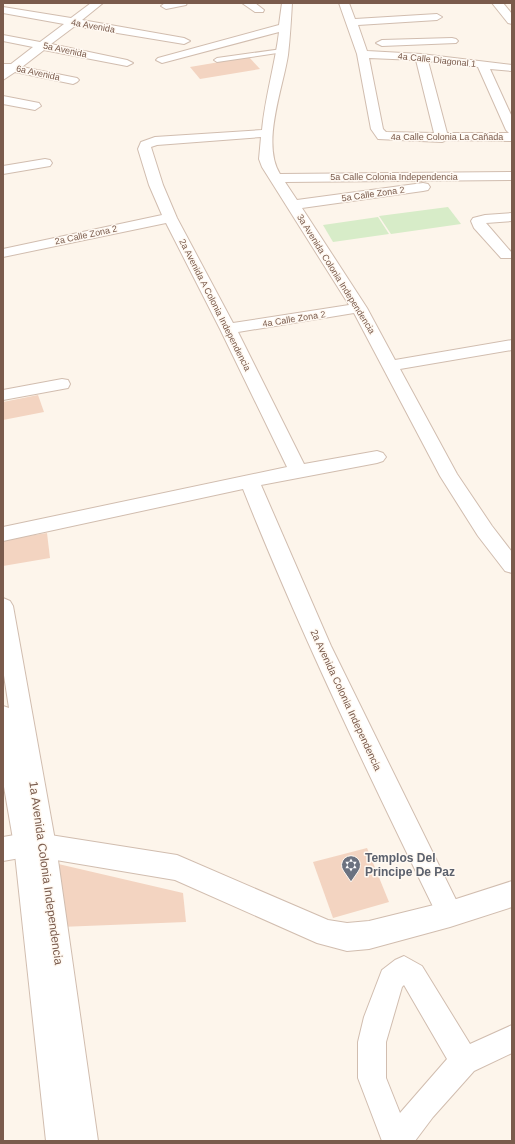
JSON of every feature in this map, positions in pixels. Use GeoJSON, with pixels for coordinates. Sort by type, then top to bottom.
{"type":"FeatureCollection","features":[{"type":"Feature","properties":{"kind":"street"},"geometry":{"type":"LineString","coordinates":[[3,76],[9,67],[44,45],[98,3]]}},
{"type":"Feature","properties":{"kind":"street"},"geometry":{"type":"LineString","coordinates":[[166,6],[182,3]]}},
{"type":"Feature","properties":{"kind":"street"},"geometry":{"type":"LineString","coordinates":[[247,3],[258,10]]}},
{"type":"Feature","properties":{"kind":"street","name":"3a Avenida Colonia Independencia"},"geometry":{"type":"LineString","coordinates":[[287,3],[282,50],[271,101],[266,159],[276,178],[359,308],[449,476],[485,531],[512,566]]}},
{"type":"Feature","properties":{"kind":"street"},"geometry":{"type":"LineString","coordinates":[[344,3],[361,49],[452,41]]}},
{"type":"Feature","properties":{"kind":"street"},"geometry":{"type":"LineString","coordinates":[[497,3],[512,21]]}},
{"type":"Feature","properties":{"kind":"street"},"geometry":{"type":"LineString","coordinates":[[430,8],[465,62]]}},
{"type":"Feature","properties":{"kind":"street","name":"4a Avenida"},"geometry":{"type":"LineString","coordinates":[[3,10],[184,42]]}},
{"type":"Feature","properties":{"kind":"street"},"geometry":{"type":"LineString","coordinates":[[351,22],[437,18]]}},
{"type":"Feature","properties":{"kind":"street"},"geometry":{"type":"LineString","coordinates":[[162,60],[285,27]]}},
{"type":"Feature","properties":{"kind":"street","name":"5a Avenida"},"geometry":{"type":"LineString","coordinates":[[3,38],[44,45],[127,63]]}},
{"type":"Feature","properties":{"kind":"street","name":"4a Calle Diagonal 1"},"geometry":{"type":"LineString","coordinates":[[361,49],[512,68]]}},
{"type":"Feature","properties":{"kind":"street","name":"4a Calle Colonia La Cañada"},"geometry":{"type":"LineString","coordinates":[[361,49],[377,129],[382,136],[442,138],[512,137]]}},
{"type":"Feature","properties":{"kind":"street"},"geometry":{"type":"LineString","coordinates":[[421,57],[442,138]]}},
{"type":"Feature","properties":{"kind":"street"},"geometry":{"type":"LineString","coordinates":[[483,65],[512,130]]}},
{"type":"Feature","properties":{"kind":"street","name":"6a Avenida"},"geometry":{"type":"LineString","coordinates":[[9,67],[73,80]]}},
{"type":"Feature","properties":{"kind":"street"},"geometry":{"type":"LineString","coordinates":[[3,100],[35,106]]}},
{"type":"Feature","properties":{"kind":"street","name":"2a Avenida A Colonia Independencia"},"geometry":{"type":"LineString","coordinates":[[268,133],[154,141],[146,145],[144,149],[170,218],[228,329],[298,471]]}},
{"type":"Feature","properties":{"kind":"street"},"geometry":{"type":"LineString","coordinates":[[3,170],[45,163]]}},
{"type":"Feature","properties":{"kind":"street","name":"5a Calle Colonia Independencia"},"geometry":{"type":"LineString","coordinates":[[276,178],[506,176]]}},
{"type":"Feature","properties":{"kind":"street","name":"5a Calle Zona 2"},"geometry":{"type":"LineString","coordinates":[[293,205],[506,176]]}},
{"type":"Feature","properties":{"kind":"street"},"geometry":{"type":"LineString","coordinates":[[506,255],[478,222],[485,219],[512,217]]}},
{"type":"Feature","properties":{"kind":"street","name":"2a Calle Zona 2"},"geometry":{"type":"LineString","coordinates":[[3,253],[170,218]]}},
{"type":"Feature","properties":{"kind":"street","name":"4a Calle Zona 2"},"geometry":{"type":"LineString","coordinates":[[228,329],[359,308]]}},
{"type":"Feature","properties":{"kind":"street"},"geometry":{"type":"LineString","coordinates":[[391,366],[512,345]]}},
{"type":"Feature","properties":{"kind":"street"},"geometry":{"type":"LineString","coordinates":[[3,395],[62,384]]}},
{"type":"Feature","properties":{"kind":"street"},"geometry":{"type":"LineString","coordinates":[[3,534],[298,471],[377,457]]}},
{"type":"Feature","properties":{"kind":"street","name":"2a Avenida Colonia Independencia"},"geometry":{"type":"LineString","coordinates":[[250,482],[278,552],[355,722],[450,914]]}},
{"type":"Feature","properties":{"kind":"street","name":"1a Avenida Colonia Independencia"},"geometry":{"type":"LineString","coordinates":[[3,606],[24,847],[83,1141]]}},
{"type":"Feature","properties":{"kind":"street","name":"1a Avenida Colonia Independencia"},"geometry":{"type":"LineString","coordinates":[[3,715],[24,847],[61,1141]]}},
{"type":"Feature","properties":{"kind":"street"},"geometry":{"type":"LineString","coordinates":[[24,847],[177,868],[327,933],[347,937],[369,935],[509,900]]}},
{"type":"Feature","properties":{"kind":"street"},"geometry":{"type":"LineString","coordinates":[[397,1141],[372,1078],[372,1042],[391,979],[404,969],[413,975],[464,1061]]}},
{"type":"Feature","properties":{"kind":"street"},"geometry":{"type":"LineString","coordinates":[[397,1141],[423,1107],[464,1061],[512,1040]]}},
{"type":"Feature","properties":{"kind":"lane"},"geometry":{"type":"LineString","coordinates":[[217,60],[282,50]]}},
{"type":"Feature","properties":{"kind":"green space"},"geometry":{"type":"Polygon","coordinates":[[[448,207],[461,224],[391,234],[379,216],[448,207]]]}},
{"type":"Feature","properties":{"kind":"green space"},"geometry":{"type":"Polygon","coordinates":[[[378,217],[389,234],[333,242],[323,225],[378,217]]]}},
{"type":"Feature","properties":{"kind":"building"},"geometry":{"type":"Polygon","coordinates":[[[249,57],[260,69],[200,79],[190,67],[249,57]]]}},
{"type":"Feature","properties":{"kind":"building"},"geometry":{"type":"Polygon","coordinates":[[[38,395],[44,412],[3,420],[3,402],[38,395]]]}},
{"type":"Feature","properties":{"kind":"building"},"geometry":{"type":"Polygon","coordinates":[[[47,533],[50,558],[3,566],[3,540],[47,533]]]}},
{"type":"Feature","properties":{"kind":"building","name":"Templos Del Principe De Paz"},"geometry":{"type":"Polygon","coordinates":[[[367,848],[389,902],[333,918],[313,862],[367,848]]]}},
{"type":"Feature","properties":{"kind":"building"},"geometry":{"type":"Polygon","coordinates":[[[54,863],[183,893],[186,922],[60,927],[54,863]]]}},
{"type":"Feature","properties":{"kind":"place","name":"Templos Del Principe De Paz"},"geometry":{"type":"Point","coordinates":[351,882]}}]}
